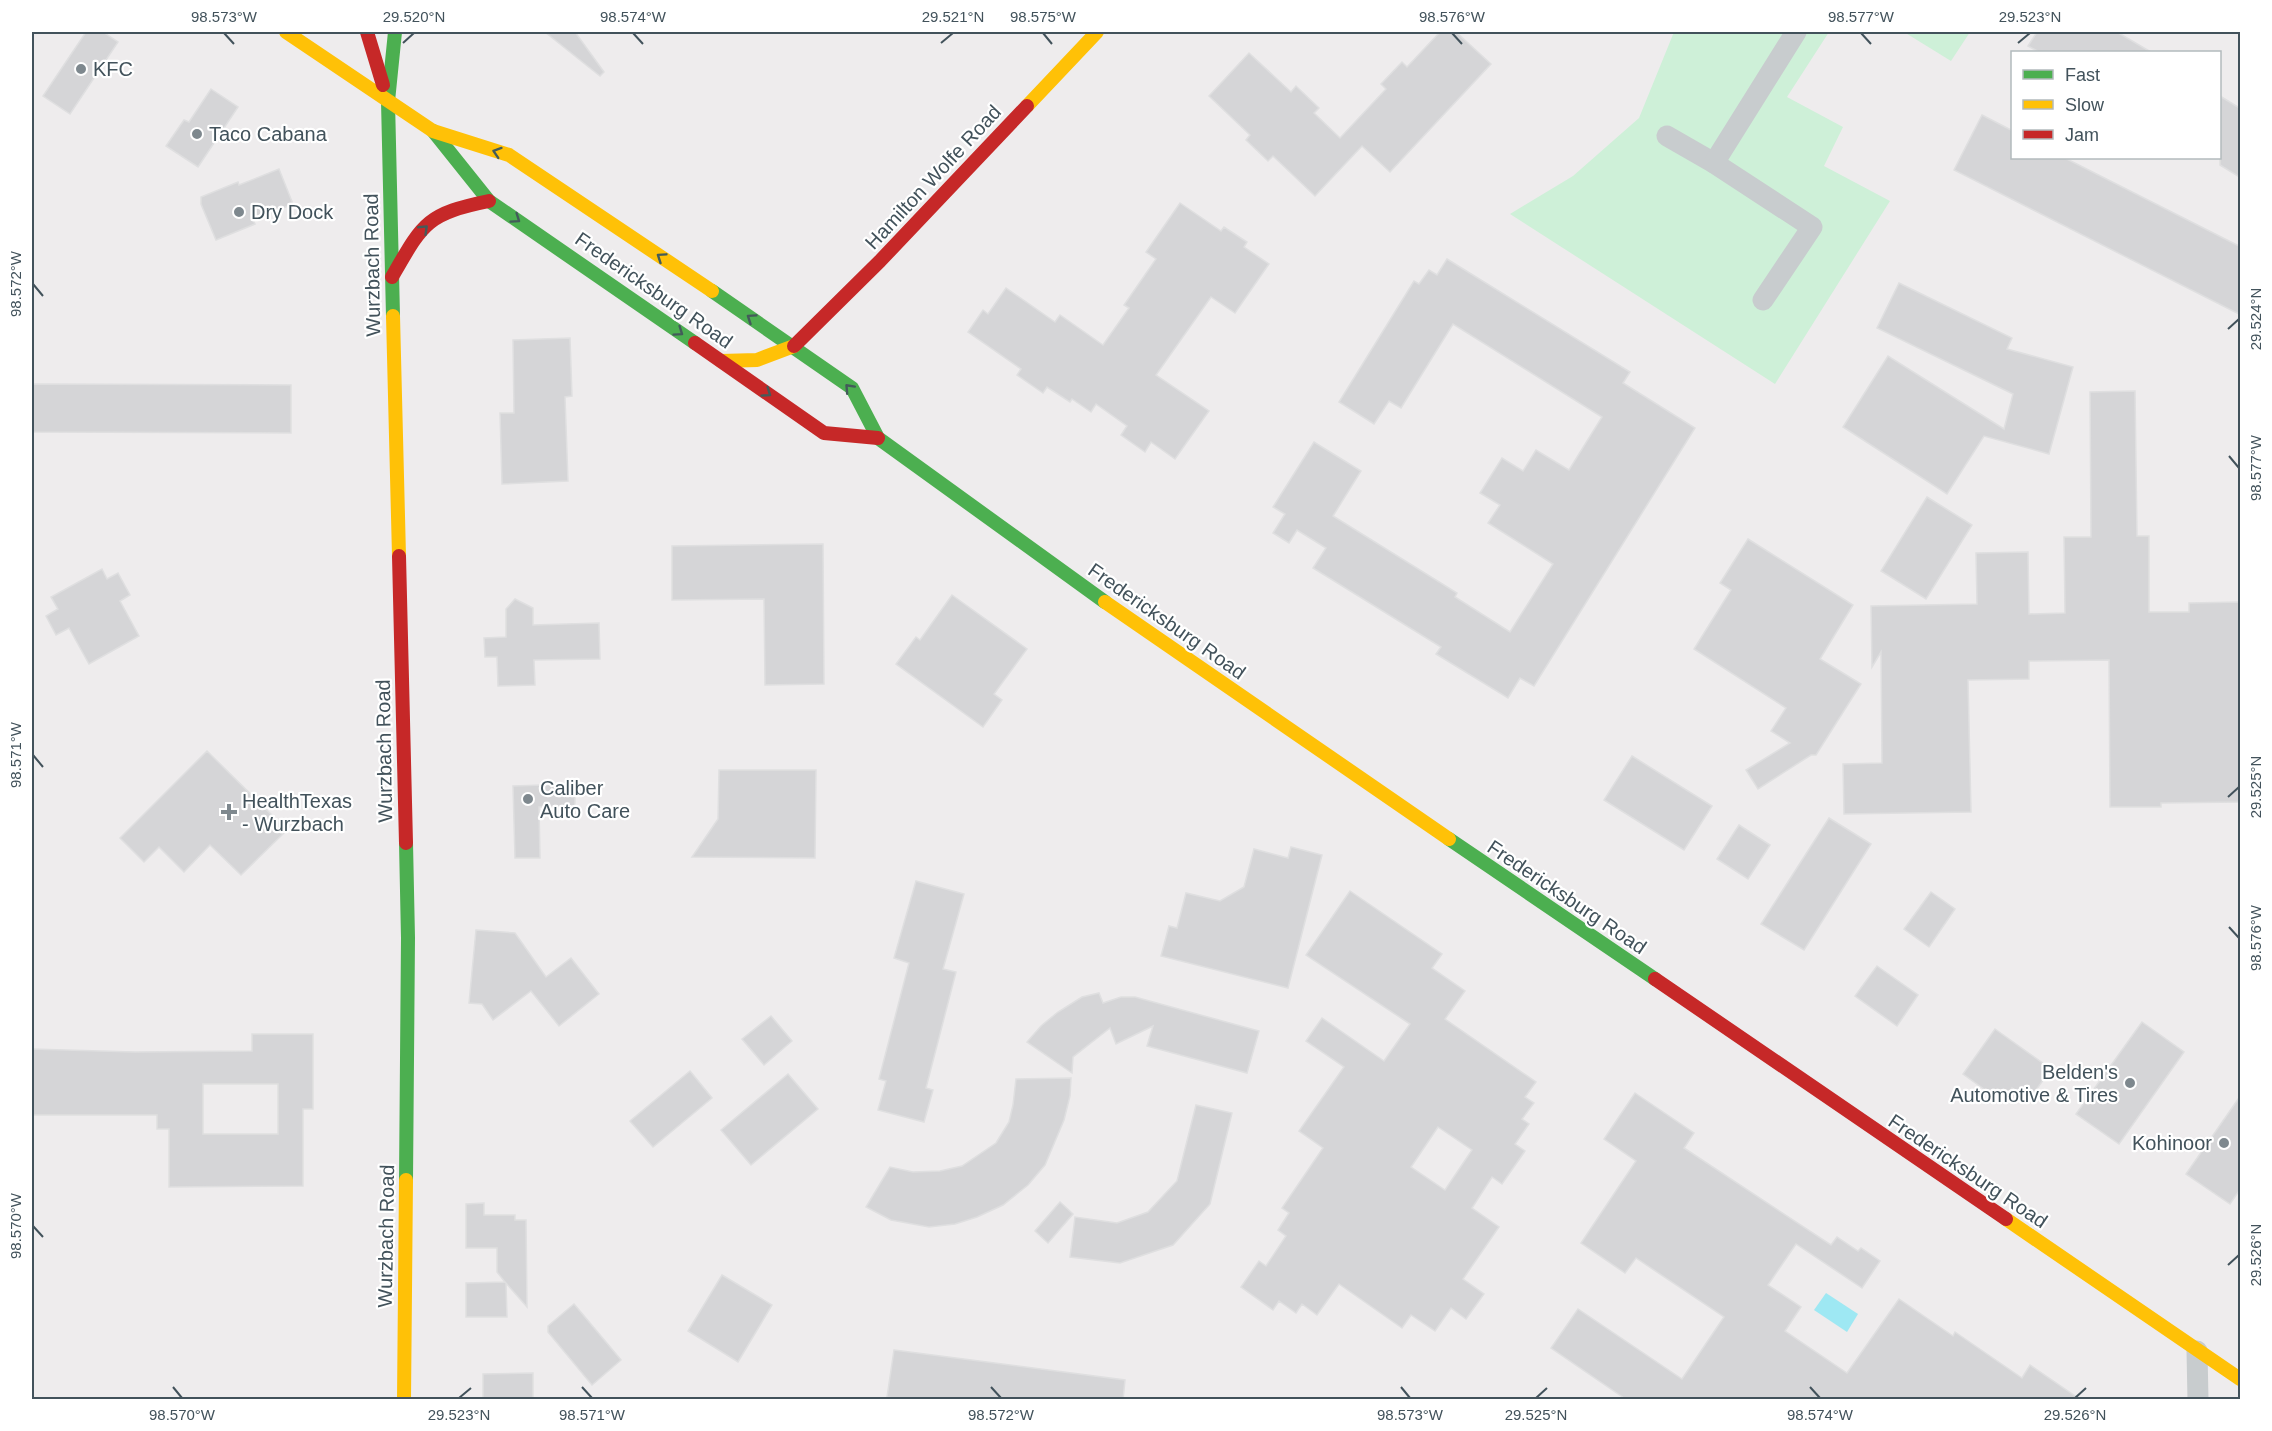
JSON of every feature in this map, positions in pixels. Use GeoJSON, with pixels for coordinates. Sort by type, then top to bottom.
{"type":"FeatureCollection","features":[{"type":"Feature","properties":{"kind":"main road","name":"Fredericksburg Road"},"geometry":{"type":"LineString","coordinates":[[286,32],[434,131],[509,155],[794,346],[852,388],[878,438],[1145,631],[2241,1379]]}},
{"type":"Feature","properties":{"kind":"main road","name":"Wurzbach Road"},"geometry":{"type":"LineString","coordinates":[[367,32],[388,101]]}},
{"type":"Feature","properties":{"kind":"main road","name":"Wurzbach Road"},"geometry":{"type":"LineString","coordinates":[[395,32],[388,101],[408,938],[404,1400]]}},
{"type":"Feature","properties":{"kind":"main road","name":"Hamilton Wolfe Road"},"geometry":{"type":"LineString","coordinates":[[794,346],[880,261],[1097,32]]}},
{"type":"Feature","properties":{"kind":"main road","name":"Fredericksburg Road"},"geometry":{"type":"LineString","coordinates":[[434,131],[489,201],[824,433],[878,438]]}},
{"type":"Feature","properties":{"kind":"main road"},"geometry":{"type":"LineString","coordinates":[[392,277],[420,230],[436,217],[455,209],[489,201]]}},
{"type":"Feature","properties":{"kind":"main road"},"geometry":{"type":"LineString","coordinates":[[721,361],[757,360],[794,346]]}},
{"type":"Feature","properties":{"kind":"street"},"geometry":{"type":"LineString","coordinates":[[1714,163],[1796,32]]}},
{"type":"Feature","properties":{"kind":"street"},"geometry":{"type":"LineString","coordinates":[[1667,136],[1714,163],[1812,227],[1763,300]]}},
{"type":"Feature","properties":{"kind":"street"},"geometry":{"type":"LineString","coordinates":[[2197,1351],[2198,1400]]}},
{"type":"Feature","properties":{"kind":"green space"},"geometry":{"type":"Polygon","coordinates":[[[1674,32],[1829,32],[1787,97],[1843,127],[1824,166],[1890,201],[1775,384],[1510,214],[1573,176],[1639,118],[1674,32]]]}},
{"type":"Feature","properties":{"kind":"green space"},"geometry":{"type":"Polygon","coordinates":[[[1904,32],[1970,32],[1951,61],[1904,32]]]}},
{"type":"Feature","properties":{"kind":"water"},"geometry":{"type":"Polygon","coordinates":[[[1826,1293],[1858,1314],[1847,1332],[1814,1310],[1826,1293]]]}},
{"type":"Feature","properties":{"kind":"building","name":"KFC"},"geometry":{"type":"Polygon","coordinates":[[[86,32],[103,32],[118,42],[70,114],[43,96],[86,32]]]}},
{"type":"Feature","properties":{"kind":"building"},"geometry":{"type":"Polygon","coordinates":[[[545,32],[575,32],[604,72],[600,76],[545,32]]]}},
{"type":"Feature","properties":{"kind":"building"},"geometry":{"type":"Polygon","coordinates":[[[1440,32],[1456,32],[1491,64],[1390,172],[1362,146],[1315,196],[1273,156],[1268,161],[1246,140],[1250,135],[1209,96],[1249,53],[1291,92],[1296,86],[1319,108],[1314,113],[1340,138],[1386,89],[1381,84],[1402,62],[1407,67],[1440,32]]]}},
{"type":"Feature","properties":{"kind":"building"},"geometry":{"type":"Polygon","coordinates":[[[2037,32],[2117,32],[2149,51],[2037,51],[2028,46],[2037,32]]]}},
{"type":"Feature","properties":{"kind":"building","name":"Taco Cabana"},"geometry":{"type":"Polygon","coordinates":[[[211,89],[238,107],[198,167],[166,146],[184,120],[189,122],[211,89]]]}},
{"type":"Feature","properties":{"kind":"building"},"geometry":{"type":"Polygon","coordinates":[[[2221,97],[2241,109],[2241,178],[2220,165],[2221,97]]]}},
{"type":"Feature","properties":{"kind":"building"},"geometry":{"type":"Polygon","coordinates":[[[1982,115],[2011,130],[2011,159],[2067,159],[2241,247],[2241,315],[1954,170],[1982,115]]]}},
{"type":"Feature","properties":{"kind":"building","name":"Dry Dock"},"geometry":{"type":"Polygon","coordinates":[[[279,169],[293,204],[253,220],[255,224],[216,240],[201,204],[201,197],[279,169]]]}},
{"type":"Feature","properties":{"kind":"building"},"geometry":{"type":"Polygon","coordinates":[[[1180,203],[1221,231],[1224,227],[1247,242],[1244,247],[1269,264],[1235,313],[1211,297],[1156,375],[1209,411],[1175,459],[1151,442],[1145,452],[1121,435],[1127,426],[1096,404],[1091,412],[1072,399],[1070,402],[1047,387],[1043,393],[1017,375],[1021,369],[968,332],[983,310],[988,314],[1006,288],[1055,322],[1060,315],[1103,345],[1129,308],[1124,305],[1156,259],[1146,252],[1180,203]]]}},
{"type":"Feature","properties":{"kind":"building"},"geometry":{"type":"Polygon","coordinates":[[[1447,259],[1630,372],[1623,383],[1695,428],[1534,686],[1520,678],[1508,698],[1436,654],[1441,647],[1313,568],[1326,548],[1297,530],[1289,543],[1273,533],[1285,514],[1273,507],[1314,442],[1361,471],[1333,516],[1457,593],[1455,597],[1510,632],[1553,564],[1488,523],[1500,505],[1480,493],[1502,458],[1523,471],[1536,450],[1569,470],[1602,417],[1453,324],[1401,408],[1389,401],[1374,424],[1339,402],[1414,281],[1419,284],[1429,270],[1437,275],[1447,259]]]}},
{"type":"Feature","properties":{"kind":"building"},"geometry":{"type":"Polygon","coordinates":[[[1899,283],[2012,338],[2007,349],[2073,367],[2049,454],[1984,436],[1947,494],[1843,427],[1888,356],[2004,429],[2013,394],[1877,328],[1899,283]]]}},
{"type":"Feature","properties":{"kind":"building"},"geometry":{"type":"Polygon","coordinates":[[[570,338],[572,396],[565,397],[568,481],[502,484],[500,413],[514,413],[513,340],[570,338]]]}},
{"type":"Feature","properties":{"kind":"building"},"geometry":{"type":"Polygon","coordinates":[[[32,384],[291,385],[291,433],[32,432],[32,384]]]}},
{"type":"Feature","properties":{"kind":"building"},"geometry":{"type":"Polygon","coordinates":[[[2135,391],[2137,536],[2149,536],[2149,612],[2189,612],[2189,603],[2241,602],[2241,802],[2161,803],[2161,807],[2110,807],[2109,660],[2029,661],[2029,679],[1968,680],[1971,812],[1844,814],[1843,764],[1882,763],[1881,652],[1872,667],[1871,606],[1977,604],[1976,553],[2028,552],[2029,614],[2065,613],[2064,537],[2091,537],[2090,392],[2135,391]]]}},
{"type":"Feature","properties":{"kind":"building"},"geometry":{"type":"Polygon","coordinates":[[[1927,497],[1972,525],[1926,599],[1881,571],[1927,497]]]}},
{"type":"Feature","properties":{"kind":"building"},"geometry":{"type":"Polygon","coordinates":[[[1748,539],[1853,605],[1820,659],[1861,684],[1816,755],[1811,755],[1758,789],[1746,770],[1790,743],[1771,731],[1786,708],[1694,649],[1731,590],[1720,583],[1748,539]]]}},
{"type":"Feature","properties":{"kind":"building"},"geometry":{"type":"Polygon","coordinates":[[[823,544],[824,684],[765,685],[764,599],[672,600],[672,546],[823,544]]]}},
{"type":"Feature","properties":{"kind":"building"},"geometry":{"type":"Polygon","coordinates":[[[102,569],[107,579],[118,573],[130,595],[120,601],[139,636],[89,664],[69,628],[56,635],[46,616],[58,609],[51,597],[102,569]]]}},
{"type":"Feature","properties":{"kind":"building"},"geometry":{"type":"Polygon","coordinates":[[[952,595],[1027,649],[994,694],[1002,700],[983,727],[896,664],[916,637],[920,640],[952,595]]]}},
{"type":"Feature","properties":{"kind":"building"},"geometry":{"type":"Polygon","coordinates":[[[515,599],[533,608],[533,625],[599,623],[600,659],[534,660],[535,685],[498,686],[497,657],[485,657],[484,638],[506,637],[506,609],[515,599]]]}},
{"type":"Feature","properties":{"kind":"building"},"geometry":{"type":"Polygon","coordinates":[[[207,751],[287,830],[241,875],[210,845],[184,872],[159,847],[144,862],[120,838],[207,751]]]}},
{"type":"Feature","properties":{"kind":"building"},"geometry":{"type":"Polygon","coordinates":[[[1632,756],[1712,806],[1684,850],[1604,800],[1632,756]]]}},
{"type":"Feature","properties":{"kind":"building"},"geometry":{"type":"Polygon","coordinates":[[[719,770],[816,770],[815,858],[692,857],[718,819],[719,770]]]}},
{"type":"Feature","properties":{"kind":"building"},"geometry":{"type":"Polygon","coordinates":[[[575,784],[575,806],[539,807],[540,858],[515,858],[513,786],[575,784]]]}},
{"type":"Feature","properties":{"kind":"building"},"geometry":{"type":"Polygon","coordinates":[[[1829,818],[1871,844],[1804,950],[1761,924],[1829,818]]]}},
{"type":"Feature","properties":{"kind":"building"},"geometry":{"type":"Polygon","coordinates":[[[1739,825],[1770,845],[1748,879],[1717,859],[1739,825]]]}},
{"type":"Feature","properties":{"kind":"building"},"geometry":{"type":"Polygon","coordinates":[[[1291,847],[1322,855],[1288,988],[1161,956],[1169,926],[1177,928],[1186,893],[1220,901],[1244,887],[1254,849],[1288,858],[1291,847]]]}},
{"type":"Feature","properties":{"kind":"building"},"geometry":{"type":"Polygon","coordinates":[[[916,881],[964,894],[943,969],[956,972],[926,1088],[933,1090],[924,1122],[878,1110],[886,1081],[879,1079],[909,963],[894,958],[916,881]]]}},
{"type":"Feature","properties":{"kind":"building"},"geometry":{"type":"Polygon","coordinates":[[[1350,891],[1442,954],[1432,968],[1465,991],[1445,1019],[1536,1082],[1525,1097],[1534,1103],[1522,1119],[1529,1124],[1515,1144],[1525,1151],[1502,1184],[1492,1177],[1472,1208],[1499,1227],[1463,1279],[1484,1294],[1466,1319],[1451,1308],[1435,1331],[1411,1315],[1402,1328],[1339,1284],[1317,1315],[1302,1304],[1296,1313],[1279,1301],[1273,1310],[1241,1287],[1259,1261],[1266,1266],[1286,1236],[1278,1230],[1289,1213],[1282,1208],[1323,1148],[1299,1131],[1344,1067],[1306,1041],[1322,1018],[1384,1061],[1410,1024],[1306,955],[1350,891]],[[1438,1127],[1411,1167],[1445,1190],[1472,1150],[1438,1127]]]}},
{"type":"Feature","properties":{"kind":"building"},"geometry":{"type":"Polygon","coordinates":[[[1931,892],[1955,909],[1929,947],[1904,929],[1931,892]]]}},
{"type":"Feature","properties":{"kind":"building"},"geometry":{"type":"Polygon","coordinates":[[[476,930],[515,933],[546,977],[571,958],[599,994],[559,1026],[531,991],[493,1020],[482,1004],[469,1003],[476,930]]]}},
{"type":"Feature","properties":{"kind":"building"},"geometry":{"type":"Polygon","coordinates":[[[1877,966],[1918,995],[1897,1026],[1855,996],[1877,966]]]}},
{"type":"Feature","properties":{"kind":"building"},"geometry":{"type":"Polygon","coordinates":[[[1099,993],[1103,1003],[1121,997],[1135,997],[1259,1031],[1247,1073],[1147,1046],[1153,1026],[1116,1044],[1110,1028],[1073,1057],[1072,1073],[1027,1042],[1058,1012],[1082,997],[1099,993]]]}},
{"type":"Feature","properties":{"kind":"building"},"geometry":{"type":"Polygon","coordinates":[[[771,1016],[792,1041],[764,1065],[742,1039],[771,1016]]]}},
{"type":"Feature","properties":{"kind":"building","name":"Belden's Automotive & Tires"},"geometry":{"type":"Polygon","coordinates":[[[2142,1022],[2184,1052],[2119,1144],[2076,1114],[2142,1022]]]}},
{"type":"Feature","properties":{"kind":"building"},"geometry":{"type":"Polygon","coordinates":[[[1995,1029],[2051,1069],[2029,1100],[2012,1088],[2002,1102],[1963,1074],[1995,1029]]]}},
{"type":"Feature","properties":{"kind":"building"},"geometry":{"type":"Polygon","coordinates":[[[252,1034],[313,1034],[313,1109],[303,1109],[303,1186],[169,1187],[169,1129],[157,1129],[157,1115],[32,1115],[32,1049],[135,1052],[252,1051],[252,1034]],[[203,1084],[203,1134],[278,1134],[278,1084],[203,1084]]]}},
{"type":"Feature","properties":{"kind":"building"},"geometry":{"type":"Polygon","coordinates":[[[690,1071],[712,1098],[653,1147],[630,1121],[690,1071]]]}},
{"type":"Feature","properties":{"kind":"building"},"geometry":{"type":"Polygon","coordinates":[[[788,1074],[818,1109],[751,1165],[721,1130],[788,1074]]]}},
{"type":"Feature","properties":{"kind":"building"},"geometry":{"type":"Polygon","coordinates":[[[1071,1078],[1070,1096],[1064,1120],[1045,1165],[1028,1185],[1003,1205],[955,1224],[929,1227],[891,1220],[866,1207],[890,1167],[913,1172],[940,1171],[962,1166],[996,1143],[1009,1122],[1016,1079],[1071,1078]]]}},
{"type":"Feature","properties":{"kind":"building"},"geometry":{"type":"Polygon","coordinates":[[[1635,1093],[1694,1133],[1684,1148],[1831,1245],[1837,1237],[1858,1251],[1861,1248],[1880,1261],[1862,1288],[1796,1244],[1768,1285],[1801,1307],[1785,1331],[1847,1373],[1899,1299],[1953,1336],[1955,1332],[2022,1378],[2030,1365],[2081,1400],[1627,1400],[1551,1348],[1578,1309],[1682,1379],[1724,1317],[1636,1258],[1625,1273],[1581,1243],[1636,1161],[1604,1139],[1635,1093]]]}},
{"type":"Feature","properties":{"kind":"building","name":"Kohinoor"},"geometry":{"type":"Polygon","coordinates":[[[2241,1095],[2241,1188],[2230,1204],[2186,1174],[2241,1095]]]}},
{"type":"Feature","properties":{"kind":"building"},"geometry":{"type":"Polygon","coordinates":[[[1196,1105],[1232,1113],[1210,1204],[1173,1245],[1120,1263],[1070,1257],[1075,1217],[1117,1223],[1148,1212],[1177,1181],[1196,1105]]]}},
{"type":"Feature","properties":{"kind":"building"},"geometry":{"type":"Polygon","coordinates":[[[1060,1202],[1073,1214],[1048,1243],[1035,1231],[1060,1202]]]}},
{"type":"Feature","properties":{"kind":"building"},"geometry":{"type":"Polygon","coordinates":[[[484,1203],[484,1215],[515,1215],[515,1220],[526,1220],[527,1307],[506,1283],[507,1317],[466,1317],[466,1283],[505,1282],[497,1272],[497,1248],[466,1248],[466,1204],[484,1203]]]}},
{"type":"Feature","properties":{"kind":"building"},"geometry":{"type":"Polygon","coordinates":[[[722,1275],[772,1305],[738,1362],[688,1331],[722,1275]]]}},
{"type":"Feature","properties":{"kind":"building"},"geometry":{"type":"Polygon","coordinates":[[[574,1304],[621,1360],[592,1385],[548,1332],[548,1326],[574,1304]]]}},
{"type":"Feature","properties":{"kind":"building"},"geometry":{"type":"Polygon","coordinates":[[[894,1350],[1125,1380],[1123,1400],[903,1400],[887,1397],[894,1350]]]}},
{"type":"Feature","properties":{"kind":"building"},"geometry":{"type":"Polygon","coordinates":[[[533,1373],[533,1400],[483,1400],[483,1374],[533,1373]]]}},
{"type":"Feature","properties":{"kind":"traffic: fast"},"geometry":{"type":"LineString","coordinates":[[393,316],[388,101],[395,32]]}},
{"type":"Feature","properties":{"kind":"traffic: fast"},"geometry":{"type":"LineString","coordinates":[[433,131],[489,201],[695,343]]}},
{"type":"Feature","properties":{"kind":"traffic: fast"},"geometry":{"type":"LineString","coordinates":[[712,291],[852,388],[878,438],[1105,602]]}},
{"type":"Feature","properties":{"kind":"traffic: fast"},"geometry":{"type":"LineString","coordinates":[[1449,839],[1655,979]]}},
{"type":"Feature","properties":{"kind":"traffic: fast"},"geometry":{"type":"LineString","coordinates":[[406,843],[408,938],[406,1180]]}},
{"type":"Feature","properties":{"kind":"traffic: slow"},"geometry":{"type":"LineString","coordinates":[[286,32],[433,131],[509,155],[712,291]]}},
{"type":"Feature","properties":{"kind":"traffic: slow"},"geometry":{"type":"LineString","coordinates":[[1027,106],[1097,32]]}},
{"type":"Feature","properties":{"kind":"traffic: slow"},"geometry":{"type":"LineString","coordinates":[[393,316],[399,556]]}},
{"type":"Feature","properties":{"kind":"traffic: slow"},"geometry":{"type":"LineString","coordinates":[[721,361],[757,360],[794,346]]}},
{"type":"Feature","properties":{"kind":"traffic: slow"},"geometry":{"type":"LineString","coordinates":[[1105,602],[1449,839]]}},
{"type":"Feature","properties":{"kind":"traffic: slow"},"geometry":{"type":"LineString","coordinates":[[404,1400],[406,1180]]}},
{"type":"Feature","properties":{"kind":"traffic: slow"},"geometry":{"type":"LineString","coordinates":[[2006,1219],[2240,1379]]}},
{"type":"Feature","properties":{"kind":"traffic: jam"},"geometry":{"type":"LineString","coordinates":[[367,32],[383,85]]}},
{"type":"Feature","properties":{"kind":"traffic: jam"},"geometry":{"type":"LineString","coordinates":[[794,346],[880,261],[1027,106]]}},
{"type":"Feature","properties":{"kind":"traffic: jam"},"geometry":{"type":"LineString","coordinates":[[392,277],[411,244],[428,224],[452,211],[489,201]]}},
{"type":"Feature","properties":{"kind":"traffic: jam"},"geometry":{"type":"LineString","coordinates":[[695,343],[824,433],[878,438]]}},
{"type":"Feature","properties":{"kind":"traffic: jam"},"geometry":{"type":"LineString","coordinates":[[399,556],[406,843]]}},
{"type":"Feature","properties":{"kind":"traffic: jam"},"geometry":{"type":"LineString","coordinates":[[1655,979],[2006,1219]]}},
{"type":"Feature","properties":{"kind":"place","name":"KFC"},"geometry":{"type":"Point","coordinates":[81,69]}},
{"type":"Feature","properties":{"kind":"place","name":"Taco Cabana"},"geometry":{"type":"Point","coordinates":[197,134]}},
{"type":"Feature","properties":{"kind":"place","name":"Dry Dock"},"geometry":{"type":"Point","coordinates":[239,212]}},
{"type":"Feature","properties":{"kind":"place","name":"Caliber Auto Care"},"geometry":{"type":"Point","coordinates":[528,799]}},
{"type":"Feature","properties":{"kind":"place","name":"HealthTexas - Wurzbach"},"geometry":{"type":"Point","coordinates":[229,812]}},
{"type":"Feature","properties":{"kind":"place","name":"Belden's Automotive & Tires"},"geometry":{"type":"Point","coordinates":[2130,1083]}},
{"type":"Feature","properties":{"kind":"place","name":"Kohinoor"},"geometry":{"type":"Point","coordinates":[2224,1143]}}]}
